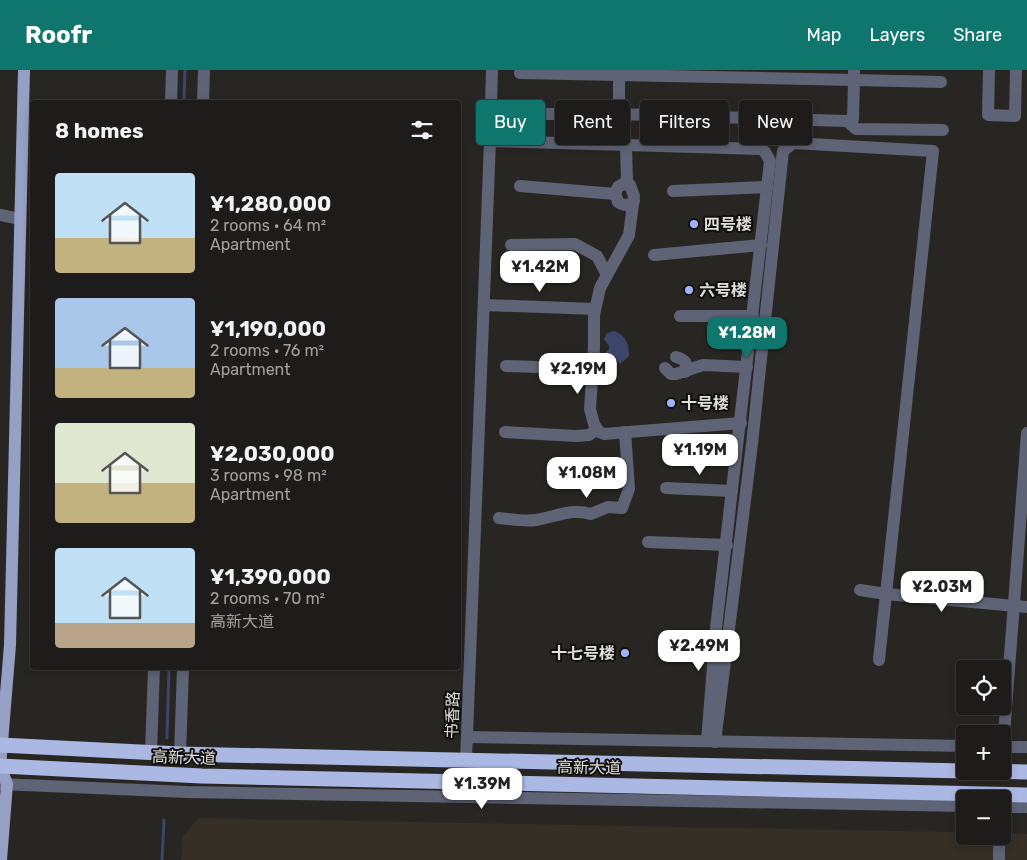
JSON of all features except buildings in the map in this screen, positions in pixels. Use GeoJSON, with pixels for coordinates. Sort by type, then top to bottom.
{"type":"FeatureCollection","features":[{"type":"Feature","properties":{"kind":"highway","name":"高新大道"},"geometry":{"type":"LineString","coordinates":[[1,745],[180,754],[956,771]]}},
{"type":"Feature","properties":{"kind":"highway","name":"高新大道"},"geometry":{"type":"LineString","coordinates":[[0,766],[202,776],[956,799]]}},
{"type":"Feature","properties":{"kind":"highway"},"geometry":{"type":"LineString","coordinates":[[1011,772],[1027,772]]}},
{"type":"Feature","properties":{"kind":"highway","name":"高新大道"},"geometry":{"type":"LineString","coordinates":[[1011,798],[1027,796]]}},
{"type":"Feature","properties":{"kind":"main road"},"geometry":{"type":"LineString","coordinates":[[1,860],[4,784],[0,766],[10,640],[24,70]]}},
{"type":"Feature","properties":{"kind":"street"},"geometry":{"type":"LineString","coordinates":[[171,100],[172,70]]}},
{"type":"Feature","properties":{"kind":"street"},"geometry":{"type":"LineString","coordinates":[[203,100],[204,70]]}},
{"type":"Feature","properties":{"kind":"street","name":"书香路"},"geometry":{"type":"LineString","coordinates":[[491,100],[492,70]]}},
{"type":"Feature","properties":{"kind":"street"},"geometry":{"type":"LineString","coordinates":[[989,70],[988,115],[1015,116],[1016,70]]}},
{"type":"Feature","properties":{"kind":"street"},"geometry":{"type":"LineString","coordinates":[[619,72],[619,100]]}},
{"type":"Feature","properties":{"kind":"street"},"geometry":{"type":"LineString","coordinates":[[520,73],[619,72],[854,75],[941,82]]}},
{"type":"Feature","properties":{"kind":"street"},"geometry":{"type":"LineString","coordinates":[[630,114],[847,121],[853,119],[854,75]]}},
{"type":"Feature","properties":{"kind":"street"},"geometry":{"type":"LineString","coordinates":[[847,121],[856,129],[943,130]]}},
{"type":"Feature","properties":{"kind":"street"},"geometry":{"type":"LineString","coordinates":[[711,742],[752,444],[783,151],[793,143],[933,151],[880,660]]}},
{"type":"Feature","properties":{"kind":"street","name":"书香路"},"geometry":{"type":"LineString","coordinates":[[466,761],[490,145]]}},
{"type":"Feature","properties":{"kind":"street"},"geometry":{"type":"LineString","coordinates":[[627,184],[626,145],[761,149],[770,161],[716,628],[711,742]]}},
{"type":"Feature","properties":{"kind":"street"},"geometry":{"type":"LineString","coordinates":[[627,184],[618,187],[615,194],[616,200],[621,204],[629,205],[634,201]]}},
{"type":"Feature","properties":{"kind":"street"},"geometry":{"type":"LineString","coordinates":[[627,184],[634,191],[629,235],[600,288],[595,309],[590,409],[594,424],[604,434],[741,423]]}},
{"type":"Feature","properties":{"kind":"street"},"geometry":{"type":"LineString","coordinates":[[520,186],[615,194]]}},
{"type":"Feature","properties":{"kind":"street"},"geometry":{"type":"LineString","coordinates":[[673,191],[767,187]]}},
{"type":"Feature","properties":{"kind":"street"},"geometry":{"type":"LineString","coordinates":[[0,215],[20,219]]}},
{"type":"Feature","properties":{"kind":"street"},"geometry":{"type":"LineString","coordinates":[[511,245],[575,244],[597,256],[607,275]]}},
{"type":"Feature","properties":{"kind":"street"},"geometry":{"type":"LineString","coordinates":[[654,255],[761,245]]}},
{"type":"Feature","properties":{"kind":"street"},"geometry":{"type":"LineString","coordinates":[[484,305],[595,309]]}},
{"type":"Feature","properties":{"kind":"street"},"geometry":{"type":"LineString","coordinates":[[680,316],[753,316]]}},
{"type":"Feature","properties":{"kind":"street"},"geometry":{"type":"LineString","coordinates":[[676,357],[683,358],[685,361],[686,368],[684,372]]}},
{"type":"Feature","properties":{"kind":"street"},"geometry":{"type":"LineString","coordinates":[[665,368],[670,374],[676,374],[703,365],[747,368]]}},
{"type":"Feature","properties":{"kind":"street"},"geometry":{"type":"LineString","coordinates":[[506,366],[593,369]]}},
{"type":"Feature","properties":{"kind":"street"},"geometry":{"type":"LineString","coordinates":[[505,432],[576,436],[589,435],[597,429]]}},
{"type":"Feature","properties":{"kind":"street"},"geometry":{"type":"LineString","coordinates":[[499,518],[534,520],[568,512],[582,511],[591,514],[608,507],[622,508],[629,489],[624,432]]}},
{"type":"Feature","properties":{"kind":"street"},"geometry":{"type":"LineString","coordinates":[[1005,725],[1027,433]]}},
{"type":"Feature","properties":{"kind":"street"},"geometry":{"type":"LineString","coordinates":[[666,488],[732,492]]}},
{"type":"Feature","properties":{"kind":"street"},"geometry":{"type":"LineString","coordinates":[[648,542],[727,545]]}},
{"type":"Feature","properties":{"kind":"street"},"geometry":{"type":"LineString","coordinates":[[860,590],[1027,607]]}},
{"type":"Feature","properties":{"kind":"street"},"geometry":{"type":"LineString","coordinates":[[151,752],[154,670]]}},
{"type":"Feature","properties":{"kind":"street"},"geometry":{"type":"LineString","coordinates":[[180,754],[183,670]]}},
{"type":"Feature","properties":{"kind":"street"},"geometry":{"type":"LineString","coordinates":[[468,737],[956,746]]}},
{"type":"Feature","properties":{"kind":"street"},"geometry":{"type":"LineString","coordinates":[[1011,747],[1027,747]]}},
{"type":"Feature","properties":{"kind":"street"},"geometry":{"type":"LineString","coordinates":[[4,784],[187,792],[956,806]]}},
{"type":"Feature","properties":{"kind":"street"},"geometry":{"type":"LineString","coordinates":[[1011,803],[1027,807]]}},
{"type":"Feature","properties":{"kind":"street"},"geometry":{"type":"LineString","coordinates":[[999,845],[999,860]]}},
{"type":"Feature","properties":{"kind":"shaded area"},"geometry":{"type":"Polygon","coordinates":[[[198,818],[956,832],[956,845],[1011,845],[1011,833],[1027,834],[1027,860],[181,860],[183,837],[198,818]]]}},
{"type":"Feature","properties":{"kind":"water"},"geometry":{"type":"Polygon","coordinates":[[[614,331],[626,340],[628,348],[629,356],[620,364],[614,357],[604,357],[609,346],[604,339],[607,333],[614,331]]]}},
{"type":"Feature","properties":{"kind":"waterway"},"geometry":{"type":"LineString","coordinates":[[184,100],[185,70]]}},
{"type":"Feature","properties":{"kind":"waterway"},"geometry":{"type":"LineString","coordinates":[[167,738],[169,670]]}},
{"type":"Feature","properties":{"kind":"waterway"},"geometry":{"type":"LineString","coordinates":[[162,860],[164,820]]}},
{"type":"Feature","properties":{"kind":"place","name":"四号楼"},"geometry":{"type":"Point","coordinates":[694,224]}},
{"type":"Feature","properties":{"kind":"place","name":"六号楼"},"geometry":{"type":"Point","coordinates":[689,290]}},
{"type":"Feature","properties":{"kind":"place","name":"十号楼"},"geometry":{"type":"Point","coordinates":[671,403]}},
{"type":"Feature","properties":{"kind":"place","name":"十七号楼"},"geometry":{"type":"Point","coordinates":[625,653]}}]}
